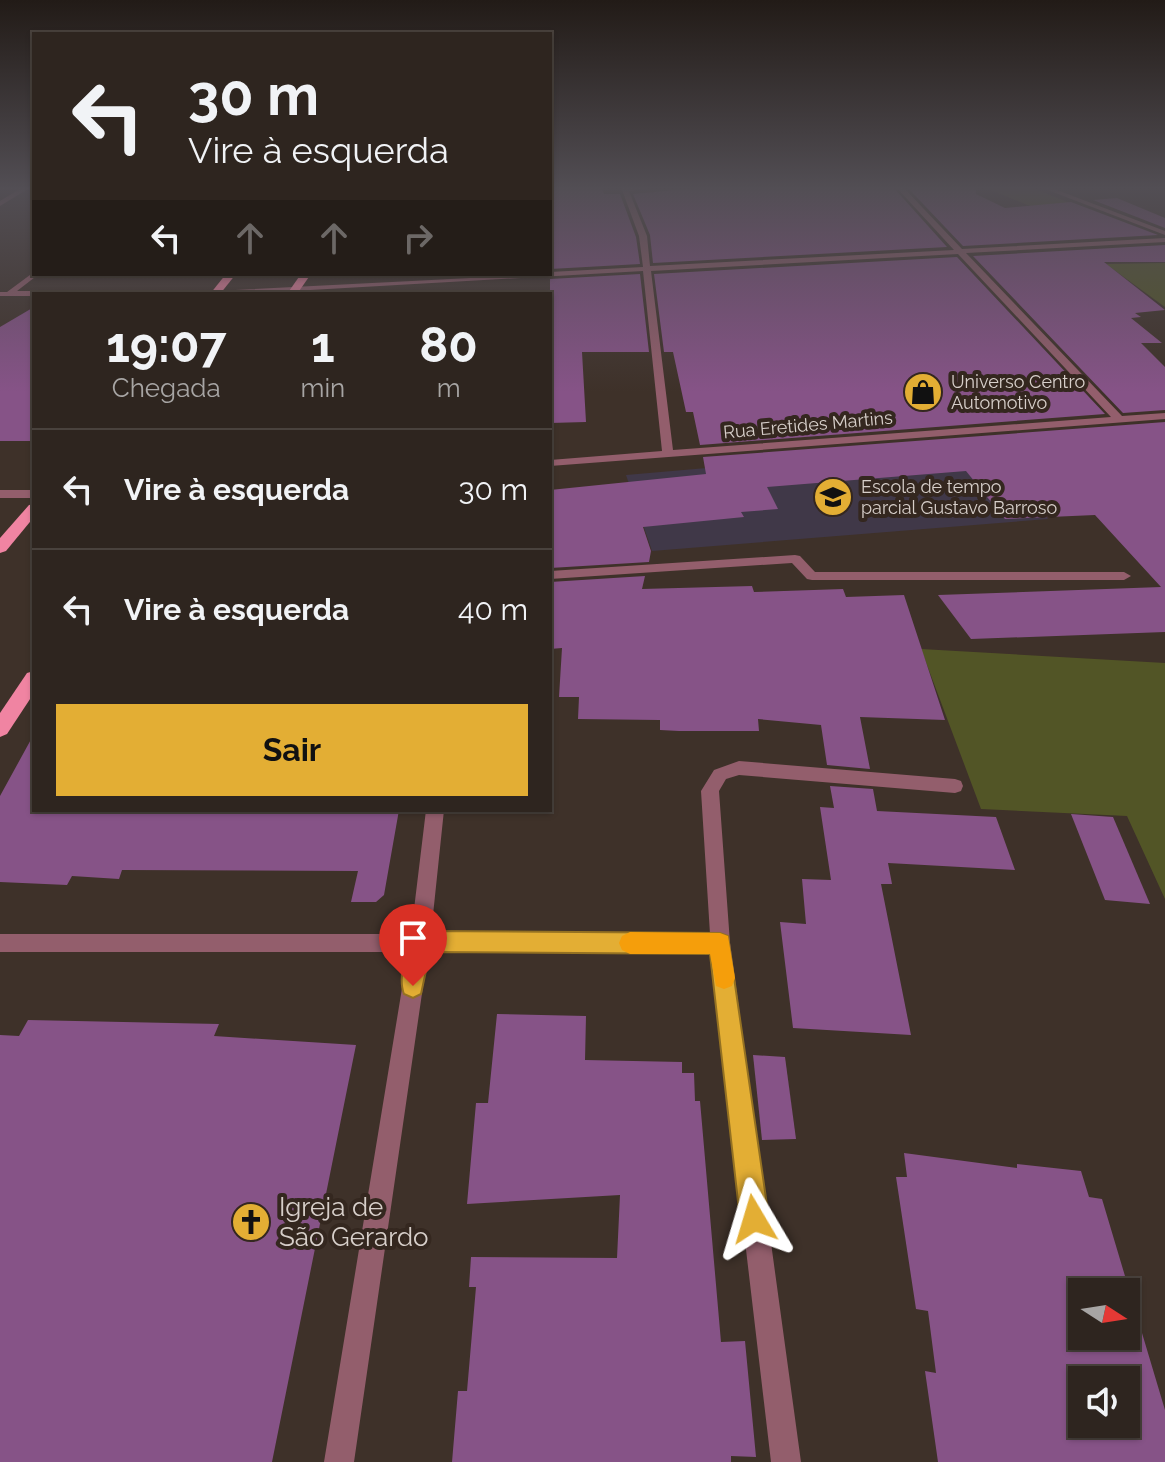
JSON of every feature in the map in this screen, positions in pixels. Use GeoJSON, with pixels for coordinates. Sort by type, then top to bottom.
{"type":"FeatureCollection","features":[{"type":"Feature","properties":{"kind":"main road"},"geometry":{"type":"LineString","coordinates":[[217,292],[229,276]]}},
{"type":"Feature","properties":{"kind":"main road"},"geometry":{"type":"LineString","coordinates":[[0,548],[32,510]]}},
{"type":"Feature","properties":{"kind":"main road"},"geometry":{"type":"LineString","coordinates":[[0,729],[32,681]]}},
{"type":"Feature","properties":{"kind":"street"},"geometry":{"type":"LineString","coordinates":[[644,255],[668,455]]}},
{"type":"Feature","properties":{"kind":"street"},"geometry":{"type":"LineString","coordinates":[[268,292],[882,255]]}},
{"type":"Feature","properties":{"kind":"street"},"geometry":{"type":"LineString","coordinates":[[965,255],[1119,419]]}},
{"type":"Feature","properties":{"kind":"street"},"geometry":{"type":"LineString","coordinates":[[5,294],[32,276]]}},
{"type":"Feature","properties":{"kind":"street"},"geometry":{"type":"LineString","coordinates":[[5,294],[32,294]]}},
{"type":"Feature","properties":{"kind":"street","name":"Rua Eretides Martins"},"geometry":{"type":"LineString","coordinates":[[552,463],[1165,416]]}},
{"type":"Feature","properties":{"kind":"street"},"geometry":{"type":"LineString","coordinates":[[0,494],[32,494]]}},
{"type":"Feature","properties":{"kind":"street"},"geometry":{"type":"LineString","coordinates":[[552,575],[795,559],[812,576],[1124,576]]}},
{"type":"Feature","properties":{"kind":"street"},"geometry":{"type":"LineString","coordinates":[[786,1462],[720,943],[710,791],[714,779],[724,771],[739,768],[955,786]]}},
{"type":"Feature","properties":{"kind":"street"},"geometry":{"type":"LineString","coordinates":[[339,1462],[420,942],[435,812]]}},
{"type":"Feature","properties":{"kind":"street"},"geometry":{"type":"LineString","coordinates":[[0,943],[720,943]]}},
{"type":"Feature","properties":{"kind":"shaded area","name":"Escola de tempo parcial Gustavo Barroso"},"geometry":{"type":"Polygon","coordinates":[[[992,443],[1048,519],[652,551],[626,475],[992,443]]]}},
{"type":"Feature","properties":{"kind":"green space"},"geometry":{"type":"Polygon","coordinates":[[[1165,263],[1165,307],[1106,264],[1165,263]]]}},
{"type":"Feature","properties":{"kind":"green space"},"geometry":{"type":"Polygon","coordinates":[[[921,649],[1165,663],[1165,899],[1127,816],[981,809],[921,649]]]}},
{"type":"Feature","properties":{"kind":"building"},"geometry":{"type":"Polygon","coordinates":[[[552,255],[639,255],[640,264],[552,269],[552,255]]]}},
{"type":"Feature","properties":{"kind":"building"},"geometry":{"type":"Polygon","coordinates":[[[652,255],[796,255],[653,263],[652,255]]]}},
{"type":"Feature","properties":{"kind":"building"},"geometry":{"type":"Polygon","coordinates":[[[1165,255],[1165,262],[1104,262],[1165,310],[1135,313],[1141,317],[1131,318],[1162,343],[1141,343],[1165,367],[1165,410],[1123,413],[973,256],[1165,255]]]}},
{"type":"Feature","properties":{"kind":"building"},"geometry":{"type":"Polygon","coordinates":[[[957,257],[1105,414],[700,445],[693,412],[686,412],[673,352],[664,352],[654,274],[957,257]]]}},
{"type":"Feature","properties":{"kind":"building"},"geometry":{"type":"Polygon","coordinates":[[[640,274],[649,352],[582,352],[586,422],[552,423],[550,279],[640,274]]]}},
{"type":"Feature","properties":{"kind":"building"},"geometry":{"type":"Polygon","coordinates":[[[32,308],[32,441],[0,441],[0,327],[32,308]]]}},
{"type":"Feature","properties":{"kind":"building"},"geometry":{"type":"Polygon","coordinates":[[[1165,422],[1165,632],[971,639],[938,595],[1161,587],[1095,515],[1005,519],[966,471],[767,487],[778,509],[741,512],[744,517],[643,527],[651,551],[649,562],[552,568],[552,490],[706,474],[703,457],[1165,422]]]}},
{"type":"Feature","properties":{"kind":"building"},"geometry":{"type":"Polygon","coordinates":[[[645,576],[642,589],[752,586],[754,592],[843,589],[846,597],[904,595],[945,720],[860,717],[870,769],[827,765],[821,725],[758,719],[759,731],[679,731],[660,730],[660,720],[578,719],[579,697],[559,697],[562,648],[552,649],[552,582],[645,576]]]}},
{"type":"Feature","properties":{"kind":"building"},"geometry":{"type":"Polygon","coordinates":[[[32,738],[32,812],[399,812],[384,895],[376,902],[351,902],[358,871],[122,870],[119,879],[72,876],[67,885],[0,882],[0,796],[32,738]]]}},
{"type":"Feature","properties":{"kind":"building"},"geometry":{"type":"Polygon","coordinates":[[[830,786],[873,789],[877,811],[996,817],[1015,870],[888,863],[892,884],[881,884],[911,1035],[793,1028],[780,922],[806,924],[802,879],[831,880],[820,807],[834,808],[830,786]]]}},
{"type":"Feature","properties":{"kind":"building"},"geometry":{"type":"Polygon","coordinates":[[[1071,814],[1113,817],[1150,904],[1105,900],[1071,814]]]}},
{"type":"Feature","properties":{"kind":"building"},"geometry":{"type":"Polygon","coordinates":[[[497,1014],[586,1016],[585,1060],[682,1062],[682,1073],[694,1073],[695,1101],[700,1101],[721,1342],[745,1341],[756,1457],[731,1456],[731,1462],[452,1462],[458,1391],[467,1391],[476,1287],[469,1287],[471,1257],[617,1258],[620,1195],[467,1204],[476,1103],[488,1103],[497,1014]]]}},
{"type":"Feature","properties":{"kind":"building","name":"Igreja de São Gerardo"},"geometry":{"type":"Polygon","coordinates":[[[28,1020],[219,1024],[214,1036],[356,1045],[272,1462],[0,1462],[0,1035],[19,1036],[28,1020]]]}},
{"type":"Feature","properties":{"kind":"building"},"geometry":{"type":"Polygon","coordinates":[[[753,1055],[785,1057],[796,1139],[762,1140],[753,1055]]]}},
{"type":"Feature","properties":{"kind":"building"},"geometry":{"type":"Polygon","coordinates":[[[904,1153],[1017,1168],[1017,1164],[1081,1171],[1089,1197],[1102,1199],[1126,1278],[1068,1278],[1068,1350],[1140,1350],[1140,1326],[1165,1410],[1165,1462],[938,1462],[925,1371],[936,1373],[928,1311],[916,1309],[896,1177],[907,1177],[904,1153]]]}},
{"type":"Feature","properties":{"kind":"slow traffic"},"geometry":{"type":"LineString","coordinates":[[630,943],[720,943],[724,978]]}},
{"type":"Feature","properties":{"kind":"place","name":"Universo Centro Automotivo"},"geometry":{"type":"Point","coordinates":[923,392]}},
{"type":"Feature","properties":{"kind":"place","name":"Escola de tempo parcial Gustavo Barroso"},"geometry":{"type":"Point","coordinates":[833,497]}},
{"type":"Feature","properties":{"kind":"place","name":"Igreja de São Gerardo"},"geometry":{"type":"Point","coordinates":[251,1222]}},
{"type":"Feature","properties":{"kind":"route"},"geometry":{"type":"LineString","coordinates":[[413,986],[420,942],[720,943],[754,1219]]}}]}
